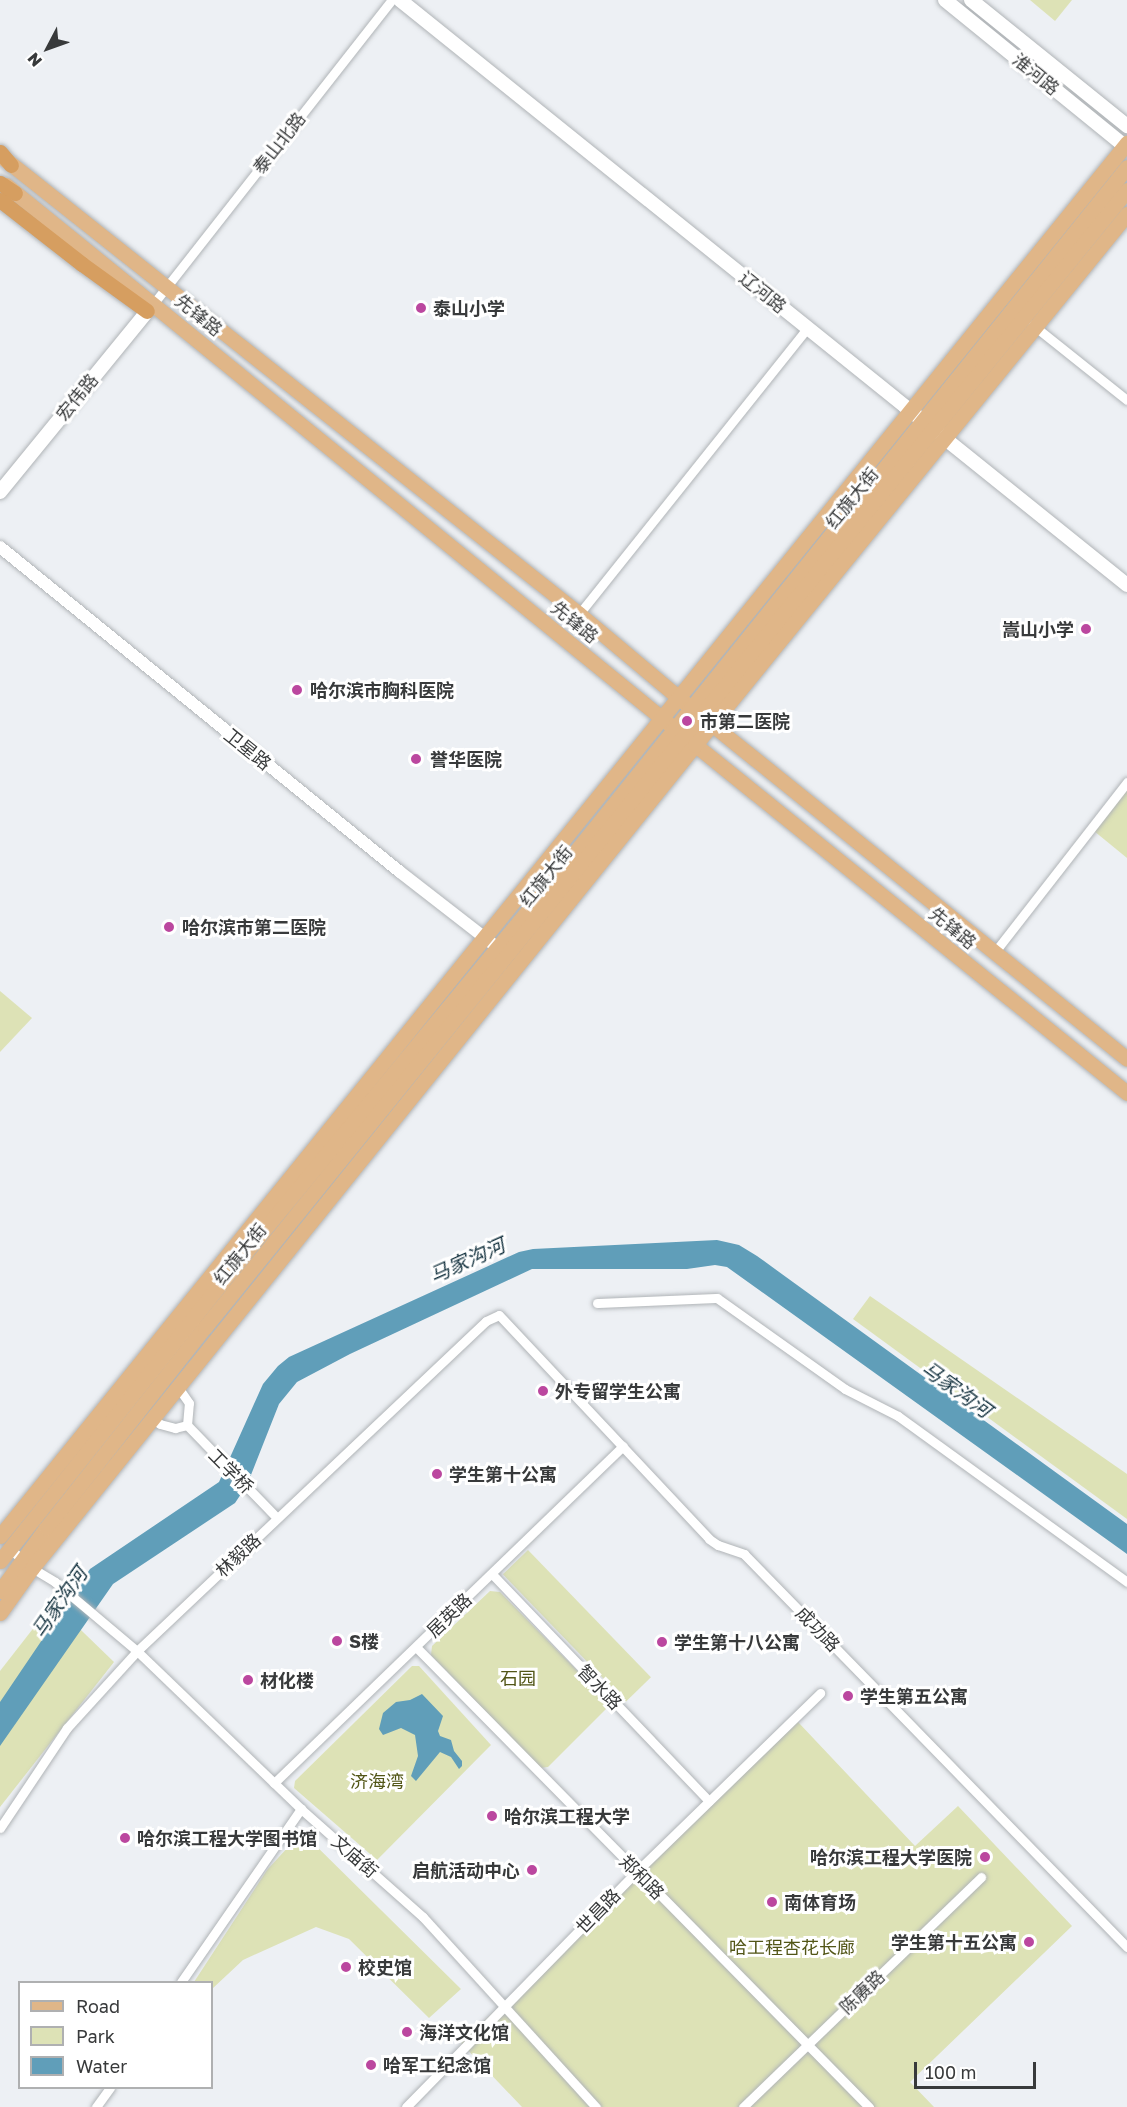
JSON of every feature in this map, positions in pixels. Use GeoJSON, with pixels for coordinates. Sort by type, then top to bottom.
{"type":"FeatureCollection","features":[{"type":"Feature","properties":{"kind":"highway"},"geometry":{"type":"LineString","coordinates":[[0,181],[15,193]]}},
{"type":"Feature","properties":{"kind":"highway"},"geometry":{"type":"LineString","coordinates":[[0,200],[82,264],[150,307]]}},
{"type":"Feature","properties":{"kind":"main road","name":"辽河路"},"geometry":{"type":"LineString","coordinates":[[400,0],[807,327],[925,417]]}},
{"type":"Feature","properties":{"kind":"main road","name":"辽河路"},"geometry":{"type":"LineString","coordinates":[[410,0],[925,417],[1127,585]]}},
{"type":"Feature","properties":{"kind":"main road","name":"淮河路"},"geometry":{"type":"LineString","coordinates":[[945,0],[1126,146]]}},
{"type":"Feature","properties":{"kind":"main road","name":"淮河路"},"geometry":{"type":"LineString","coordinates":[[971,0],[1127,126]]}},
{"type":"Feature","properties":{"kind":"main road","name":"红旗大街"},"geometry":{"type":"LineString","coordinates":[[0,1613],[27,1564],[206,1327],[679,732],[925,417],[1126,146]]}},
{"type":"Feature","properties":{"kind":"main road","name":"先锋路"},"geometry":{"type":"LineString","coordinates":[[4,158],[579,614],[994,954],[1127,1059]]}},
{"type":"Feature","properties":{"kind":"main road","name":"红旗大街"},"geometry":{"type":"LineString","coordinates":[[0,1591],[27,1564],[178,1387],[695,711],[925,417],[1127,167]]}},
{"type":"Feature","properties":{"kind":"main road","name":"红旗大街"},"geometry":{"type":"LineString","coordinates":[[695,711],[948,436],[1127,190]]}},
{"type":"Feature","properties":{"kind":"main road","name":"先锋路"},"geometry":{"type":"LineString","coordinates":[[15,193],[150,307],[1127,1093]]}},
{"type":"Feature","properties":{"kind":"main road","name":"红旗大街"},"geometry":{"type":"LineString","coordinates":[[925,417],[1030,323],[1127,214]]}},
{"type":"Feature","properties":{"kind":"main road","name":"宏伟路"},"geometry":{"type":"LineString","coordinates":[[0,492],[150,307]]}},
{"type":"Feature","properties":{"kind":"main road","name":"辽河路"},"geometry":{"type":"LineString","coordinates":[[948,436],[1127,577]]}},
{"type":"Feature","properties":{"kind":"main road","name":"红旗大街"},"geometry":{"type":"LineString","coordinates":[[2,1547],[251,1246],[492,942],[679,732]]}},
{"type":"Feature","properties":{"kind":"street","name":"泰山北路"},"geometry":{"type":"LineString","coordinates":[[150,307],[392,0]]}},
{"type":"Feature","properties":{"kind":"street"},"geometry":{"type":"LineString","coordinates":[[1030,323],[1127,400]]}},
{"type":"Feature","properties":{"kind":"street"},"geometry":{"type":"LineString","coordinates":[[579,614],[807,327]]}},
{"type":"Feature","properties":{"kind":"street","name":"卫星路"},"geometry":{"type":"LineString","coordinates":[[0,547],[400,872],[492,942]]}},
{"type":"Feature","properties":{"kind":"street"},"geometry":{"type":"LineString","coordinates":[[994,954],[1127,782]]}},
{"type":"Feature","properties":{"kind":"street"},"geometry":{"type":"LineString","coordinates":[[597,1303],[717,1298],[845,1389],[898,1416],[1127,1582]]}},
{"type":"Feature","properties":{"kind":"street","name":"林毅路"},"geometry":{"type":"LineString","coordinates":[[0,1828],[68,1728],[137,1651],[486,1321],[499,1316],[505,1320]]}},
{"type":"Feature","properties":{"kind":"street","name":"成功路"},"geometry":{"type":"LineString","coordinates":[[505,1320],[709,1539],[718,1545],[744,1554],[1127,1947]]}},
{"type":"Feature","properties":{"kind":"street"},"geometry":{"type":"LineString","coordinates":[[152,1419],[175,1428],[187,1425],[189,1403],[178,1387]]}},
{"type":"Feature","properties":{"kind":"street","name":"工学桥"},"geometry":{"type":"LineString","coordinates":[[187,1425],[277,1518]]}},
{"type":"Feature","properties":{"kind":"street","name":"居英路"},"geometry":{"type":"LineString","coordinates":[[274,1783],[623,1446]]}},
{"type":"Feature","properties":{"kind":"street"},"geometry":{"type":"LineString","coordinates":[[2,1547],[27,1564]]}},
{"type":"Feature","properties":{"kind":"street","name":"文庙街"},"geometry":{"type":"LineString","coordinates":[[27,1564],[55,1582],[137,1651],[301,1809],[423,1917],[596,2107]]}},
{"type":"Feature","properties":{"kind":"street","name":"智水路"},"geometry":{"type":"LineString","coordinates":[[492,1574],[709,1801]]}},
{"type":"Feature","properties":{"kind":"street","name":"郑和路"},"geometry":{"type":"LineString","coordinates":[[416,1647],[869,2107]]}},
{"type":"Feature","properties":{"kind":"street","name":"世昌路"},"geometry":{"type":"LineString","coordinates":[[406,2107],[637,1872],[820,1694]]}},
{"type":"Feature","properties":{"kind":"street"},"geometry":{"type":"LineString","coordinates":[[182,1981],[301,1809]]}},
{"type":"Feature","properties":{"kind":"street","name":"陈赓路"},"geometry":{"type":"LineString","coordinates":[[743,2107],[981,1877]]}},
{"type":"Feature","properties":{"kind":"street"},"geometry":{"type":"LineString","coordinates":[[96,2107],[109,2089]]}},
{"type":"Feature","properties":{"kind":"green space"},"geometry":{"type":"Polygon","coordinates":[[[1030,0],[1072,0],[1055,21],[1030,0]]]}},
{"type":"Feature","properties":{"kind":"green space"},"geometry":{"type":"Polygon","coordinates":[[[1127,789],[1127,858],[1094,831],[1127,789]]]}},
{"type":"Feature","properties":{"kind":"green space"},"geometry":{"type":"Polygon","coordinates":[[[0,991],[32,1018],[0,1052],[0,991]]]}},
{"type":"Feature","properties":{"kind":"green space"},"geometry":{"type":"Polygon","coordinates":[[[870,1296],[1127,1474],[1127,1519],[853,1319],[870,1296]]]}},
{"type":"Feature","properties":{"kind":"green space"},"geometry":{"type":"Polygon","coordinates":[[[528,1550],[651,1677],[626,1702],[503,1574],[528,1550]]]}},
{"type":"Feature","properties":{"kind":"green space","name":"石园"},"geometry":{"type":"Polygon","coordinates":[[[490,1591],[500,1592],[606,1700],[607,1708],[548,1767],[540,1768],[431,1655],[432,1646],[490,1591]]]}},
{"type":"Feature","properties":{"kind":"green space"},"geometry":{"type":"Polygon","coordinates":[[[53,1603],[114,1662],[0,1807],[0,1671],[53,1603]]]}},
{"type":"Feature","properties":{"kind":"green space","name":"济海湾"},"geometry":{"type":"Polygon","coordinates":[[[412,1666],[419,1666],[491,1745],[377,1860],[294,1788],[295,1781],[412,1666]]]}},
{"type":"Feature","properties":{"kind":"green space","name":"哈工程杏花长廊"},"geometry":{"type":"Polygon","coordinates":[[[798,1722],[915,1846],[958,1806],[1072,1926],[910,2082],[934,2107],[522,2107],[461,2043],[798,1722]]]}},
{"type":"Feature","properties":{"kind":"green space"},"geometry":{"type":"Polygon","coordinates":[[[302,1832],[461,1989],[429,2018],[349,1939],[316,1927],[243,1960],[213,1988],[213,1981],[195,1981],[267,1870],[302,1832]]]}},
{"type":"Feature","properties":{"kind":"water"},"geometry":{"type":"Polygon","coordinates":[[[717,1240],[739,1245],[757,1256],[1127,1524],[1127,1554],[727,1267],[715,1265],[687,1269],[532,1269],[350,1354],[297,1382],[279,1404],[247,1485],[235,1503],[113,1584],[0,1746],[0,1702],[90,1569],[219,1482],[263,1384],[289,1357],[519,1252],[533,1249],[717,1240]]]}},
{"type":"Feature","properties":{"kind":"water"},"geometry":{"type":"Polygon","coordinates":[[[422,1694],[443,1716],[438,1731],[440,1736],[451,1740],[454,1751],[462,1761],[462,1766],[459,1769],[451,1757],[440,1752],[416,1781],[411,1776],[418,1756],[415,1735],[401,1728],[383,1735],[379,1729],[383,1713],[396,1702],[410,1700],[422,1694]]]}},
{"type":"Feature","properties":{"kind":"place","name":"泰山小学"},"geometry":{"type":"Point","coordinates":[421,308]}},
{"type":"Feature","properties":{"kind":"place","name":"嵩山小学"},"geometry":{"type":"Point","coordinates":[1086,629]}},
{"type":"Feature","properties":{"kind":"place","name":"哈尔滨市胸科医院"},"geometry":{"type":"Point","coordinates":[297,690]}},
{"type":"Feature","properties":{"kind":"place","name":"市第二医院"},"geometry":{"type":"Point","coordinates":[687,721]}},
{"type":"Feature","properties":{"kind":"place","name":"誉华医院"},"geometry":{"type":"Point","coordinates":[416,759]}},
{"type":"Feature","properties":{"kind":"place","name":"哈尔滨市第二医院"},"geometry":{"type":"Point","coordinates":[169,927]}},
{"type":"Feature","properties":{"kind":"place","name":"外专留学生公寓"},"geometry":{"type":"Point","coordinates":[543,1391]}},
{"type":"Feature","properties":{"kind":"place","name":"学生第十公寓"},"geometry":{"type":"Point","coordinates":[437,1474]}},
{"type":"Feature","properties":{"kind":"place","name":"S楼"},"geometry":{"type":"Point","coordinates":[337,1641]}},
{"type":"Feature","properties":{"kind":"place","name":"学生第十八公寓"},"geometry":{"type":"Point","coordinates":[662,1642]}},
{"type":"Feature","properties":{"kind":"place","name":"材化楼"},"geometry":{"type":"Point","coordinates":[248,1680]}},
{"type":"Feature","properties":{"kind":"place","name":"学生第五公寓"},"geometry":{"type":"Point","coordinates":[848,1696]}},
{"type":"Feature","properties":{"kind":"place","name":"哈尔滨工程大学"},"geometry":{"type":"Point","coordinates":[492,1816]}},
{"type":"Feature","properties":{"kind":"place","name":"哈尔滨工程大学图书馆"},"geometry":{"type":"Point","coordinates":[125,1838]}},
{"type":"Feature","properties":{"kind":"place","name":"哈尔滨工程大学医院"},"geometry":{"type":"Point","coordinates":[985,1857]}},
{"type":"Feature","properties":{"kind":"place","name":"启航活动中心"},"geometry":{"type":"Point","coordinates":[532,1870]}},
{"type":"Feature","properties":{"kind":"place","name":"南体育场"},"geometry":{"type":"Point","coordinates":[772,1902]}},
{"type":"Feature","properties":{"kind":"place","name":"学生第十五公寓"},"geometry":{"type":"Point","coordinates":[1029,1942]}},
{"type":"Feature","properties":{"kind":"place","name":"校史馆"},"geometry":{"type":"Point","coordinates":[346,1967]}},
{"type":"Feature","properties":{"kind":"place","name":"海洋文化馆"},"geometry":{"type":"Point","coordinates":[407,2032]}},
{"type":"Feature","properties":{"kind":"place","name":"哈军工纪念馆"},"geometry":{"type":"Point","coordinates":[371,2065]}},
{"type":"Feature","properties":{"kind":"water label","name":"马家沟河"},"geometry":{"type":"Point","coordinates":[467,1260]}},
{"type":"Feature","properties":{"kind":"water label","name":"马家沟河"},"geometry":{"type":"Point","coordinates":[957,1389]}},
{"type":"Feature","properties":{"kind":"water label","name":"马家沟河"},"geometry":{"type":"Point","coordinates":[59,1602]}}]}
